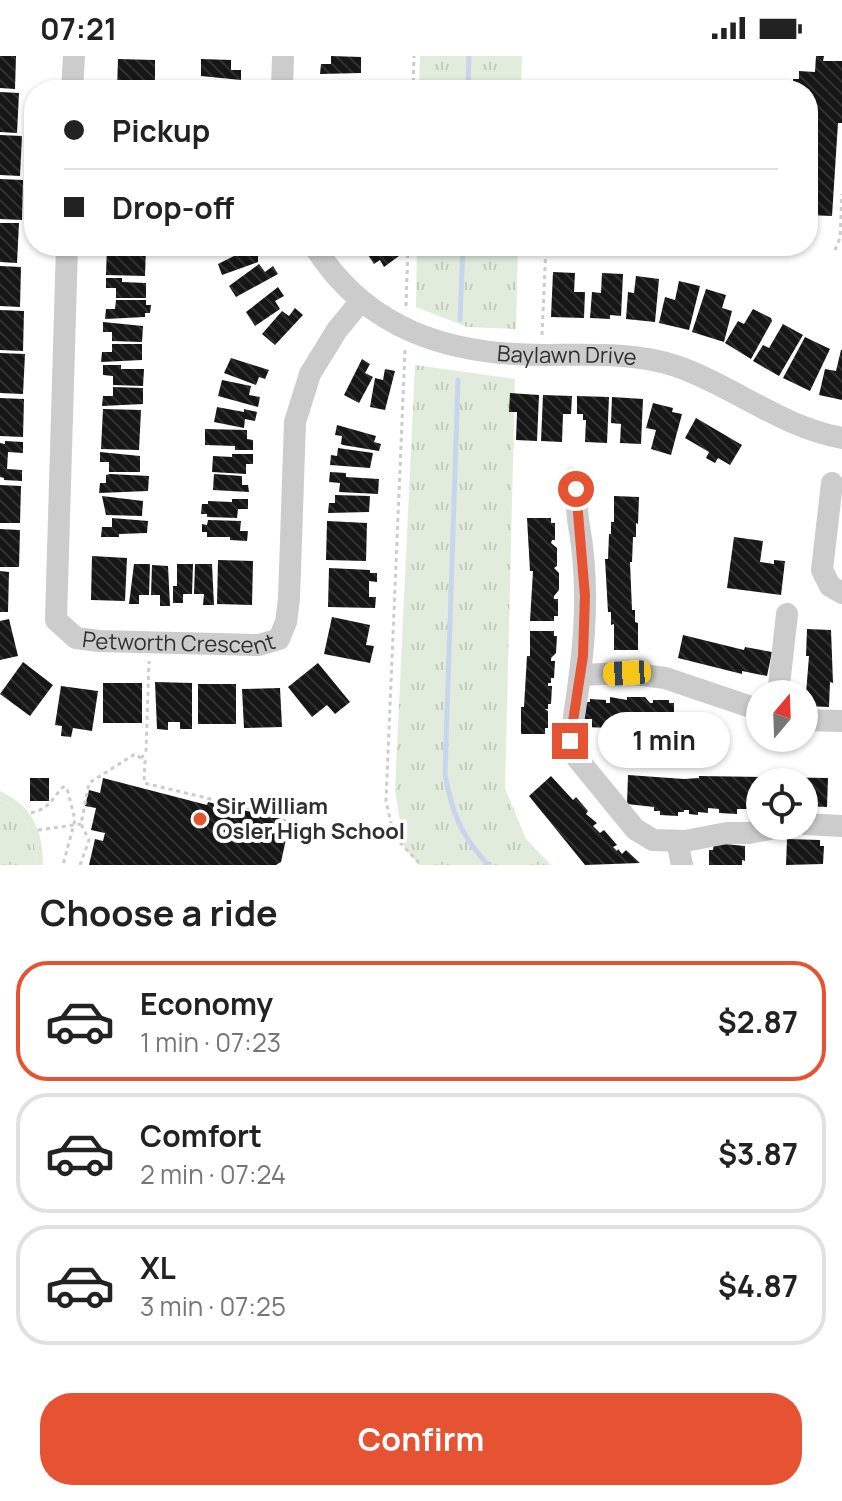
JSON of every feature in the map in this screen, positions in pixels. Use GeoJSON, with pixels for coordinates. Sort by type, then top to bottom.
{"type":"FeatureCollection","features":[{"type":"Feature","properties":{"kind":"street"},"geometry":{"type":"LineString","coordinates":[[73,80],[74,56]]}},
{"type":"Feature","properties":{"kind":"street"},"geometry":{"type":"LineString","coordinates":[[282,80],[283,56]]}},
{"type":"Feature","properties":{"kind":"street","name":"Petworth Crescent"},"geometry":{"type":"LineString","coordinates":[[67,256],[56,620],[76,638],[259,645],[279,639],[286,622],[289,599],[295,422],[310,374],[337,330],[360,302]]}},
{"type":"Feature","properties":{"kind":"street","name":"Baylawn Drive"},"geometry":{"type":"LineString","coordinates":[[321,256],[360,302],[405,328],[466,349],[635,357],[674,366],[723,386],[792,424],[842,438]]}},
{"type":"Feature","properties":{"kind":"street"},"geometry":{"type":"LineString","coordinates":[[573,478],[582,537],[585,596],[574,750],[641,834],[658,841],[677,841],[746,832]]}},
{"type":"Feature","properties":{"kind":"street"},"geometry":{"type":"LineString","coordinates":[[832,483],[822,570],[830,586],[842,593]]}},
{"type":"Feature","properties":{"kind":"street"},"geometry":{"type":"LineString","coordinates":[[780,680],[787,614]]}},
{"type":"Feature","properties":{"kind":"street"},"geometry":{"type":"LineString","coordinates":[[581,675],[627,673],[665,678],[746,705]]}},
{"type":"Feature","properties":{"kind":"street"},"geometry":{"type":"LineString","coordinates":[[818,720],[842,721]]}},
{"type":"Feature","properties":{"kind":"street"},"geometry":{"type":"LineString","coordinates":[[818,825],[842,826]]}},
{"type":"Feature","properties":{"kind":"street"},"geometry":{"type":"LineString","coordinates":[[677,841],[682,865]]}},
{"type":"Feature","properties":{"kind":"path"},"geometry":{"type":"LineString","coordinates":[[413,80],[414,56]]}},
{"type":"Feature","properties":{"kind":"path"},"geometry":{"type":"LineString","coordinates":[[835,250],[840,238],[842,194]]}},
{"type":"Feature","properties":{"kind":"path"},"geometry":{"type":"LineString","coordinates":[[408,256],[386,801],[394,836],[421,865]]}},
{"type":"Feature","properties":{"kind":"path"},"geometry":{"type":"LineString","coordinates":[[542,355],[546,256]]}},
{"type":"Feature","properties":{"kind":"path"},"geometry":{"type":"LineString","coordinates":[[141,758],[146,752],[149,642]]}},
{"type":"Feature","properties":{"kind":"path"},"geometry":{"type":"LineString","coordinates":[[80,865],[89,840],[81,824],[91,780],[135,754],[145,761],[144,783],[286,817]]}},
{"type":"Feature","properties":{"kind":"path"},"geometry":{"type":"LineString","coordinates":[[31,813],[47,808],[65,786],[71,797],[75,820],[63,865]]}},
{"type":"Feature","properties":{"kind":"path"},"geometry":{"type":"LineString","coordinates":[[38,830],[81,824]]}},
{"type":"Feature","properties":{"kind":"green space"},"geometry":{"type":"Polygon","coordinates":[[[420,56],[522,56],[521,80],[419,80],[420,56]]]}},
{"type":"Feature","properties":{"kind":"green space"},"geometry":{"type":"Polygon","coordinates":[[[417,256],[518,256],[516,329],[467,327],[416,307],[417,256]]]}},
{"type":"Feature","properties":{"kind":"green space"},"geometry":{"type":"Polygon","coordinates":[[[415,365],[515,379],[505,788],[526,839],[551,865],[419,865],[404,847],[395,790],[415,365]]]}},
{"type":"Feature","properties":{"kind":"green space"},"geometry":{"type":"Polygon","coordinates":[[[0,791],[21,804],[34,821],[41,841],[43,865],[36,865],[28,826],[17,811],[0,799],[0,791]]]}},
{"type":"Feature","properties":{"kind":"green space"},"geometry":{"type":"Polygon","coordinates":[[[0,799],[17,811],[28,826],[36,865],[0,865],[0,799]]]}},
{"type":"Feature","properties":{"kind":"building"},"geometry":{"type":"Polygon","coordinates":[[[0,56],[16,56],[15,89],[0,88],[0,56]]]}},
{"type":"Feature","properties":{"kind":"building"},"geometry":{"type":"Polygon","coordinates":[[[331,56],[361,57],[361,73],[320,74],[321,64],[331,64],[331,56]]]}},
{"type":"Feature","properties":{"kind":"building"},"geometry":{"type":"Polygon","coordinates":[[[816,56],[824,56],[823,61],[842,61],[842,123],[838,123],[832,216],[818,215],[818,80],[793,80],[799,79],[799,71],[815,72],[816,56]]]}},
{"type":"Feature","properties":{"kind":"building"},"geometry":{"type":"Polygon","coordinates":[[[118,59],[155,60],[155,80],[117,80],[118,59]]]}},
{"type":"Feature","properties":{"kind":"building"},"geometry":{"type":"Polygon","coordinates":[[[201,59],[231,60],[231,70],[241,70],[241,80],[201,76],[201,59]]]}},
{"type":"Feature","properties":{"kind":"building"},"geometry":{"type":"Polygon","coordinates":[[[0,92],[19,93],[17,133],[0,132],[0,92]]]}},
{"type":"Feature","properties":{"kind":"building"},"geometry":{"type":"Polygon","coordinates":[[[0,135],[22,136],[20,176],[0,175],[0,135]]]}},
{"type":"Feature","properties":{"kind":"building"},"geometry":{"type":"Polygon","coordinates":[[[0,179],[23,180],[22,220],[0,219],[0,179]]]}},
{"type":"Feature","properties":{"kind":"building"},"geometry":{"type":"Polygon","coordinates":[[[0,223],[19,223],[17,263],[0,262],[0,223]]]}},
{"type":"Feature","properties":{"kind":"building"},"geometry":{"type":"Polygon","coordinates":[[[107,256],[146,256],[145,276],[106,275],[107,256]]]}},
{"type":"Feature","properties":{"kind":"building"},"geometry":{"type":"Polygon","coordinates":[[[234,256],[258,256],[258,262],[222,275],[218,264],[234,256]]]}},
{"type":"Feature","properties":{"kind":"building"},"geometry":{"type":"Polygon","coordinates":[[[369,256],[399,256],[384,267],[380,260],[374,264],[369,256]]]}},
{"type":"Feature","properties":{"kind":"building"},"geometry":{"type":"Polygon","coordinates":[[[259,264],[265,272],[273,266],[278,274],[236,297],[229,286],[259,264]]]}},
{"type":"Feature","properties":{"kind":"building"},"geometry":{"type":"Polygon","coordinates":[[[0,266],[21,267],[20,307],[0,306],[0,266]]]}},
{"type":"Feature","properties":{"kind":"building"},"geometry":{"type":"Polygon","coordinates":[[[553,272],[575,273],[574,292],[585,292],[584,318],[551,317],[553,272]]]}},
{"type":"Feature","properties":{"kind":"building"},"geometry":{"type":"Polygon","coordinates":[[[602,273],[623,274],[621,316],[590,318],[592,292],[601,293],[602,273]]]}},
{"type":"Feature","properties":{"kind":"building"},"geometry":{"type":"Polygon","coordinates":[[[636,276],[659,279],[655,322],[626,319],[628,292],[634,293],[636,276]]]}},
{"type":"Feature","properties":{"kind":"building"},"geometry":{"type":"Polygon","coordinates":[[[106,278],[146,283],[146,298],[116,298],[116,288],[106,288],[106,278]]]}},
{"type":"Feature","properties":{"kind":"building"},"geometry":{"type":"Polygon","coordinates":[[[679,281],[700,286],[689,330],[659,323],[665,297],[675,300],[679,281]]]}},
{"type":"Feature","properties":{"kind":"building"},"geometry":{"type":"Polygon","coordinates":[[[278,287],[284,296],[275,301],[280,309],[255,326],[246,312],[278,287]]]}},
{"type":"Feature","properties":{"kind":"building"},"geometry":{"type":"Polygon","coordinates":[[[706,289],[726,295],[722,308],[732,311],[724,342],[692,332],[706,289]]]}},
{"type":"Feature","properties":{"kind":"building"},"geometry":{"type":"Polygon","coordinates":[[[116,300],[146,300],[146,305],[151,305],[150,313],[145,313],[145,317],[105,319],[106,309],[115,309],[116,300]]]}},
{"type":"Feature","properties":{"kind":"building"},"geometry":{"type":"Polygon","coordinates":[[[295,308],[303,315],[275,345],[262,334],[282,311],[289,316],[295,308]]]}},
{"type":"Feature","properties":{"kind":"building"},"geometry":{"type":"Polygon","coordinates":[[[753,309],[772,321],[751,359],[725,343],[738,321],[744,324],[753,309]]]}},
{"type":"Feature","properties":{"kind":"building"},"geometry":{"type":"Polygon","coordinates":[[[0,310],[24,311],[23,351],[0,350],[0,310]]]}},
{"type":"Feature","properties":{"kind":"building"},"geometry":{"type":"Polygon","coordinates":[[[103,322],[143,326],[142,342],[112,341],[112,332],[103,332],[103,322]]]}},
{"type":"Feature","properties":{"kind":"building"},"geometry":{"type":"Polygon","coordinates":[[[783,324],[803,335],[779,376],[753,361],[763,345],[769,348],[783,324]]]}},
{"type":"Feature","properties":{"kind":"building"},"geometry":{"type":"Polygon","coordinates":[[[805,337],[830,349],[810,391],[783,378],[805,337]]]}},
{"type":"Feature","properties":{"kind":"building"},"geometry":{"type":"Polygon","coordinates":[[[112,344],[142,344],[142,360],[101,362],[102,352],[112,352],[112,344]]]}},
{"type":"Feature","properties":{"kind":"building"},"geometry":{"type":"Polygon","coordinates":[[[841,350],[842,400],[819,395],[825,369],[836,371],[841,350]]]}},
{"type":"Feature","properties":{"kind":"building"},"geometry":{"type":"Polygon","coordinates":[[[0,353],[25,354],[23,394],[0,393],[0,353]]]}},
{"type":"Feature","properties":{"kind":"building"},"geometry":{"type":"Polygon","coordinates":[[[231,358],[269,370],[265,379],[259,377],[256,385],[224,373],[231,358]]]}},
{"type":"Feature","properties":{"kind":"building"},"geometry":{"type":"Polygon","coordinates":[[[362,359],[370,364],[365,373],[373,377],[359,403],[344,395],[362,359]]]}},
{"type":"Feature","properties":{"kind":"building"},"geometry":{"type":"Polygon","coordinates":[[[103,365],[144,369],[143,386],[113,385],[113,376],[103,375],[103,365]]]}},
{"type":"Feature","properties":{"kind":"building"},"geometry":{"type":"Polygon","coordinates":[[[385,369],[395,371],[385,410],[370,407],[375,378],[383,380],[385,369]]]}},
{"type":"Feature","properties":{"kind":"building"},"geometry":{"type":"Polygon","coordinates":[[[222,380],[251,386],[249,395],[260,397],[258,407],[218,396],[222,380]]]}},
{"type":"Feature","properties":{"kind":"building"},"geometry":{"type":"Polygon","coordinates":[[[113,387],[143,388],[143,404],[102,406],[103,396],[113,396],[113,387]]]}},
{"type":"Feature","properties":{"kind":"building"},"geometry":{"type":"Polygon","coordinates":[[[510,393],[539,395],[537,441],[516,440],[517,412],[509,412],[510,393]]]}},
{"type":"Feature","properties":{"kind":"building"},"geometry":{"type":"Polygon","coordinates":[[[543,395],[572,396],[571,414],[563,414],[562,442],[541,441],[543,395]]]}},
{"type":"Feature","properties":{"kind":"building"},"geometry":{"type":"Polygon","coordinates":[[[577,396],[609,397],[607,443],[585,442],[586,420],[583,420],[583,414],[577,414],[577,396]]]}},
{"type":"Feature","properties":{"kind":"building"},"geometry":{"type":"Polygon","coordinates":[[[612,397],[643,399],[641,444],[620,443],[621,424],[611,423],[612,397]]]}},
{"type":"Feature","properties":{"kind":"building"},"geometry":{"type":"Polygon","coordinates":[[[0,398],[24,399],[23,437],[0,436],[0,398]]]}},
{"type":"Feature","properties":{"kind":"building"},"geometry":{"type":"Polygon","coordinates":[[[653,403],[673,408],[672,412],[682,414],[671,455],[651,449],[656,430],[646,428],[653,403]]]}},
{"type":"Feature","properties":{"kind":"building"},"geometry":{"type":"Polygon","coordinates":[[[217,407],[257,412],[255,421],[245,419],[244,428],[214,422],[217,407]]]}},
{"type":"Feature","properties":{"kind":"building"},"geometry":{"type":"Polygon","coordinates":[[[103,409],[141,410],[139,450],[101,449],[103,409]]]}},
{"type":"Feature","properties":{"kind":"building"},"geometry":{"type":"Polygon","coordinates":[[[696,418],[742,445],[730,465],[718,458],[715,463],[706,458],[709,452],[685,438],[696,418]]]}},
{"type":"Feature","properties":{"kind":"building"},"geometry":{"type":"Polygon","coordinates":[[[337,425],[376,436],[374,442],[381,444],[379,451],[341,444],[342,436],[335,435],[337,425]]]}},
{"type":"Feature","properties":{"kind":"building"},"geometry":{"type":"Polygon","coordinates":[[[205,429],[247,430],[247,439],[253,440],[253,450],[205,445],[205,429]]]}},
{"type":"Feature","properties":{"kind":"building"},"geometry":{"type":"Polygon","coordinates":[[[5,441],[23,442],[23,453],[8,452],[7,469],[22,470],[22,481],[0,477],[0,443],[5,444],[5,441]]]}},
{"type":"Feature","properties":{"kind":"building"},"geometry":{"type":"Polygon","coordinates":[[[338,448],[373,453],[370,468],[330,465],[331,455],[337,456],[338,448]]]}},
{"type":"Feature","properties":{"kind":"building"},"geometry":{"type":"Polygon","coordinates":[[[100,452],[140,456],[140,472],[109,472],[109,462],[100,462],[100,452]]]}},
{"type":"Feature","properties":{"kind":"building"},"geometry":{"type":"Polygon","coordinates":[[[232,454],[253,454],[253,464],[246,464],[246,474],[212,472],[213,456],[232,457],[232,454]]]}},
{"type":"Feature","properties":{"kind":"building"},"geometry":{"type":"Polygon","coordinates":[[[330,472],[346,473],[346,477],[379,479],[378,494],[339,492],[340,483],[329,482],[330,472]]]}},
{"type":"Feature","properties":{"kind":"building"},"geometry":{"type":"Polygon","coordinates":[[[214,474],[242,476],[242,485],[248,485],[249,492],[213,490],[214,474]]]}},
{"type":"Feature","properties":{"kind":"building"},"geometry":{"type":"Polygon","coordinates":[[[106,475],[149,476],[148,491],[99,493],[100,483],[106,483],[106,475]]]}},
{"type":"Feature","properties":{"kind":"building"},"geometry":{"type":"Polygon","coordinates":[[[0,485],[21,486],[20,523],[0,523],[0,485]]]}},
{"type":"Feature","properties":{"kind":"building"},"geometry":{"type":"Polygon","coordinates":[[[335,495],[370,496],[369,512],[328,513],[329,503],[335,503],[335,495]]]}},
{"type":"Feature","properties":{"kind":"building"},"geometry":{"type":"Polygon","coordinates":[[[102,496],[143,501],[142,516],[106,515],[102,496]]]}},
{"type":"Feature","properties":{"kind":"building"},"geometry":{"type":"Polygon","coordinates":[[[614,496],[639,497],[638,524],[630,562],[632,610],[635,610],[635,622],[638,623],[638,650],[614,650],[614,624],[611,625],[611,612],[608,612],[605,559],[608,559],[611,522],[614,522],[614,496]]]}},
{"type":"Feature","properties":{"kind":"building"},"geometry":{"type":"Polygon","coordinates":[[[232,499],[248,499],[248,509],[238,509],[237,518],[201,514],[202,504],[208,504],[208,501],[232,502],[232,499]]]}},
{"type":"Feature","properties":{"kind":"building"},"geometry":{"type":"Polygon","coordinates":[[[112,518],[148,521],[147,533],[101,537],[102,527],[112,527],[112,518]]]}},
{"type":"Feature","properties":{"kind":"building"},"geometry":{"type":"Polygon","coordinates":[[[527,518],[551,518],[551,523],[555,523],[555,540],[551,543],[557,548],[557,566],[554,568],[559,573],[559,590],[554,596],[558,599],[558,616],[554,616],[554,621],[530,621],[533,571],[530,571],[527,518]]]}},
{"type":"Feature","properties":{"kind":"building"},"geometry":{"type":"Polygon","coordinates":[[[208,520],[241,521],[240,531],[248,531],[247,541],[207,537],[207,532],[202,532],[202,524],[207,525],[208,520]]]}},
{"type":"Feature","properties":{"kind":"building"},"geometry":{"type":"Polygon","coordinates":[[[327,521],[367,523],[366,561],[326,560],[327,521]]]}},
{"type":"Feature","properties":{"kind":"building"},"geometry":{"type":"Polygon","coordinates":[[[0,529],[20,530],[19,567],[0,567],[0,529]]]}},
{"type":"Feature","properties":{"kind":"building"},"geometry":{"type":"Polygon","coordinates":[[[734,537],[763,541],[760,562],[774,564],[774,560],[785,561],[781,595],[727,588],[734,537]]]}},
{"type":"Feature","properties":{"kind":"building"},"geometry":{"type":"Polygon","coordinates":[[[92,556],[127,558],[125,601],[91,600],[92,556]]]}},
{"type":"Feature","properties":{"kind":"building"},"geometry":{"type":"Polygon","coordinates":[[[218,560],[253,561],[252,605],[217,604],[218,560]]]}},
{"type":"Feature","properties":{"kind":"building"},"geometry":{"type":"Polygon","coordinates":[[[134,564],[150,564],[149,595],[139,595],[139,604],[129,604],[134,564]]]}},
{"type":"Feature","properties":{"kind":"building"},"geometry":{"type":"Polygon","coordinates":[[[177,564],[193,564],[192,594],[183,594],[183,603],[173,603],[177,564]]]}},
{"type":"Feature","properties":{"kind":"building"},"geometry":{"type":"Polygon","coordinates":[[[195,564],[212,564],[214,605],[203,605],[204,594],[194,594],[195,564]]]}},
{"type":"Feature","properties":{"kind":"building"},"geometry":{"type":"Polygon","coordinates":[[[152,565],[168,566],[170,606],[160,606],[160,595],[151,595],[152,565]]]}},
{"type":"Feature","properties":{"kind":"building"},"geometry":{"type":"Polygon","coordinates":[[[329,568],[377,573],[377,582],[369,581],[369,597],[376,597],[375,608],[328,607],[329,568]]]}},
{"type":"Feature","properties":{"kind":"building"},"geometry":{"type":"Polygon","coordinates":[[[0,571],[9,572],[8,612],[0,612],[0,571]]]}},
{"type":"Feature","properties":{"kind":"building"},"geometry":{"type":"Polygon","coordinates":[[[332,617],[370,625],[366,645],[374,646],[370,663],[324,654],[332,617]]]}},
{"type":"Feature","properties":{"kind":"building"},"geometry":{"type":"Polygon","coordinates":[[[9,619],[18,656],[0,660],[0,621],[9,619]]]}},
{"type":"Feature","properties":{"kind":"building"},"geometry":{"type":"Polygon","coordinates":[[[807,629],[831,630],[833,683],[830,682],[829,707],[818,707],[818,680],[807,680],[809,656],[806,656],[807,629]]]}},
{"type":"Feature","properties":{"kind":"building"},"geometry":{"type":"Polygon","coordinates":[[[530,631],[554,631],[554,636],[557,636],[556,653],[551,658],[555,661],[554,678],[548,683],[552,686],[551,704],[545,709],[548,711],[548,728],[545,728],[545,734],[521,734],[530,631]]]}},
{"type":"Feature","properties":{"kind":"building"},"geometry":{"type":"Polygon","coordinates":[[[683,635],[744,650],[745,647],[772,652],[767,676],[742,671],[742,674],[678,658],[683,635]]]}},
{"type":"Feature","properties":{"kind":"building"},"geometry":{"type":"Polygon","coordinates":[[[23,662],[53,685],[30,716],[0,694],[23,662]]]}},
{"type":"Feature","properties":{"kind":"building"},"geometry":{"type":"Polygon","coordinates":[[[318,663],[350,702],[335,714],[327,705],[312,717],[288,687],[318,663]]]}},
{"type":"Feature","properties":{"kind":"building"},"geometry":{"type":"Polygon","coordinates":[[[155,682],[192,683],[192,729],[180,729],[180,722],[168,722],[168,730],[157,729],[155,682]]]}},
{"type":"Feature","properties":{"kind":"building"},"geometry":{"type":"Polygon","coordinates":[[[103,683],[142,683],[142,723],[103,723],[103,683]]]}},
{"type":"Feature","properties":{"kind":"building"},"geometry":{"type":"Polygon","coordinates":[[[198,684],[236,684],[236,724],[198,724],[198,684]]]}},
{"type":"Feature","properties":{"kind":"building"},"geometry":{"type":"Polygon","coordinates":[[[61,686],[98,691],[92,731],[73,728],[71,737],[61,736],[62,726],[55,725],[61,686]]]}},
{"type":"Feature","properties":{"kind":"building"},"geometry":{"type":"Polygon","coordinates":[[[280,688],[282,727],[244,728],[242,689],[280,688]]]}},
{"type":"Feature","properties":{"kind":"building"},"geometry":{"type":"Polygon","coordinates":[[[610,697],[627,700],[627,697],[645,697],[650,703],[653,700],[669,700],[669,703],[674,703],[674,728],[612,724],[612,728],[584,727],[585,702],[590,702],[590,699],[610,703],[610,697]]]}},
{"type":"Feature","properties":{"kind":"building"},"geometry":{"type":"Polygon","coordinates":[[[628,775],[684,779],[699,776],[746,777],[746,809],[737,809],[737,814],[719,813],[719,809],[708,808],[708,813],[698,812],[698,815],[684,810],[678,812],[678,816],[660,815],[654,807],[627,804],[628,775]]]}},
{"type":"Feature","properties":{"kind":"building"},"geometry":{"type":"Polygon","coordinates":[[[551,776],[573,800],[576,797],[588,811],[586,814],[597,823],[593,826],[600,833],[604,830],[617,845],[613,847],[617,851],[622,854],[626,850],[640,863],[585,865],[529,796],[551,776]]]}},
{"type":"Feature","properties":{"kind":"building"},"geometry":{"type":"Polygon","coordinates":[[[30,778],[49,778],[49,801],[30,801],[30,778]]]}},
{"type":"Feature","properties":{"kind":"building"},"geometry":{"type":"Polygon","coordinates":[[[103,778],[207,805],[208,802],[290,821],[281,862],[276,865],[89,865],[95,839],[103,841],[105,833],[91,830],[96,808],[85,806],[89,790],[100,793],[103,778]]]}},
{"type":"Feature","properties":{"kind":"building"},"geometry":{"type":"Polygon","coordinates":[[[818,778],[828,778],[827,807],[818,807],[818,778]]]}},
{"type":"Feature","properties":{"kind":"building"},"geometry":{"type":"Polygon","coordinates":[[[787,840],[820,840],[820,846],[824,846],[823,864],[786,865],[787,840]]]}},
{"type":"Feature","properties":{"kind":"building"},"geometry":{"type":"Polygon","coordinates":[[[714,843],[745,846],[745,861],[742,860],[742,865],[709,865],[709,850],[713,850],[714,843]]]}},
{"type":"Feature","properties":{"kind":"waterway"},"geometry":{"type":"LineString","coordinates":[[468,80],[469,56]]}},
{"type":"Feature","properties":{"kind":"waterway"},"geometry":{"type":"LineString","coordinates":[[460,320],[463,256]]}},
{"type":"Feature","properties":{"kind":"waterway"},"geometry":{"type":"LineString","coordinates":[[458,380],[445,774],[459,823],[488,865]]}},
{"type":"Feature","properties":{"kind":"place","name":"Sir William Osler High School"},"geometry":{"type":"Point","coordinates":[200,819]}},
{"type":"Feature","properties":{"kind":"route"},"geometry":{"type":"LineString","coordinates":[[570,741],[583,656],[585,596],[576,489]]}}]}
